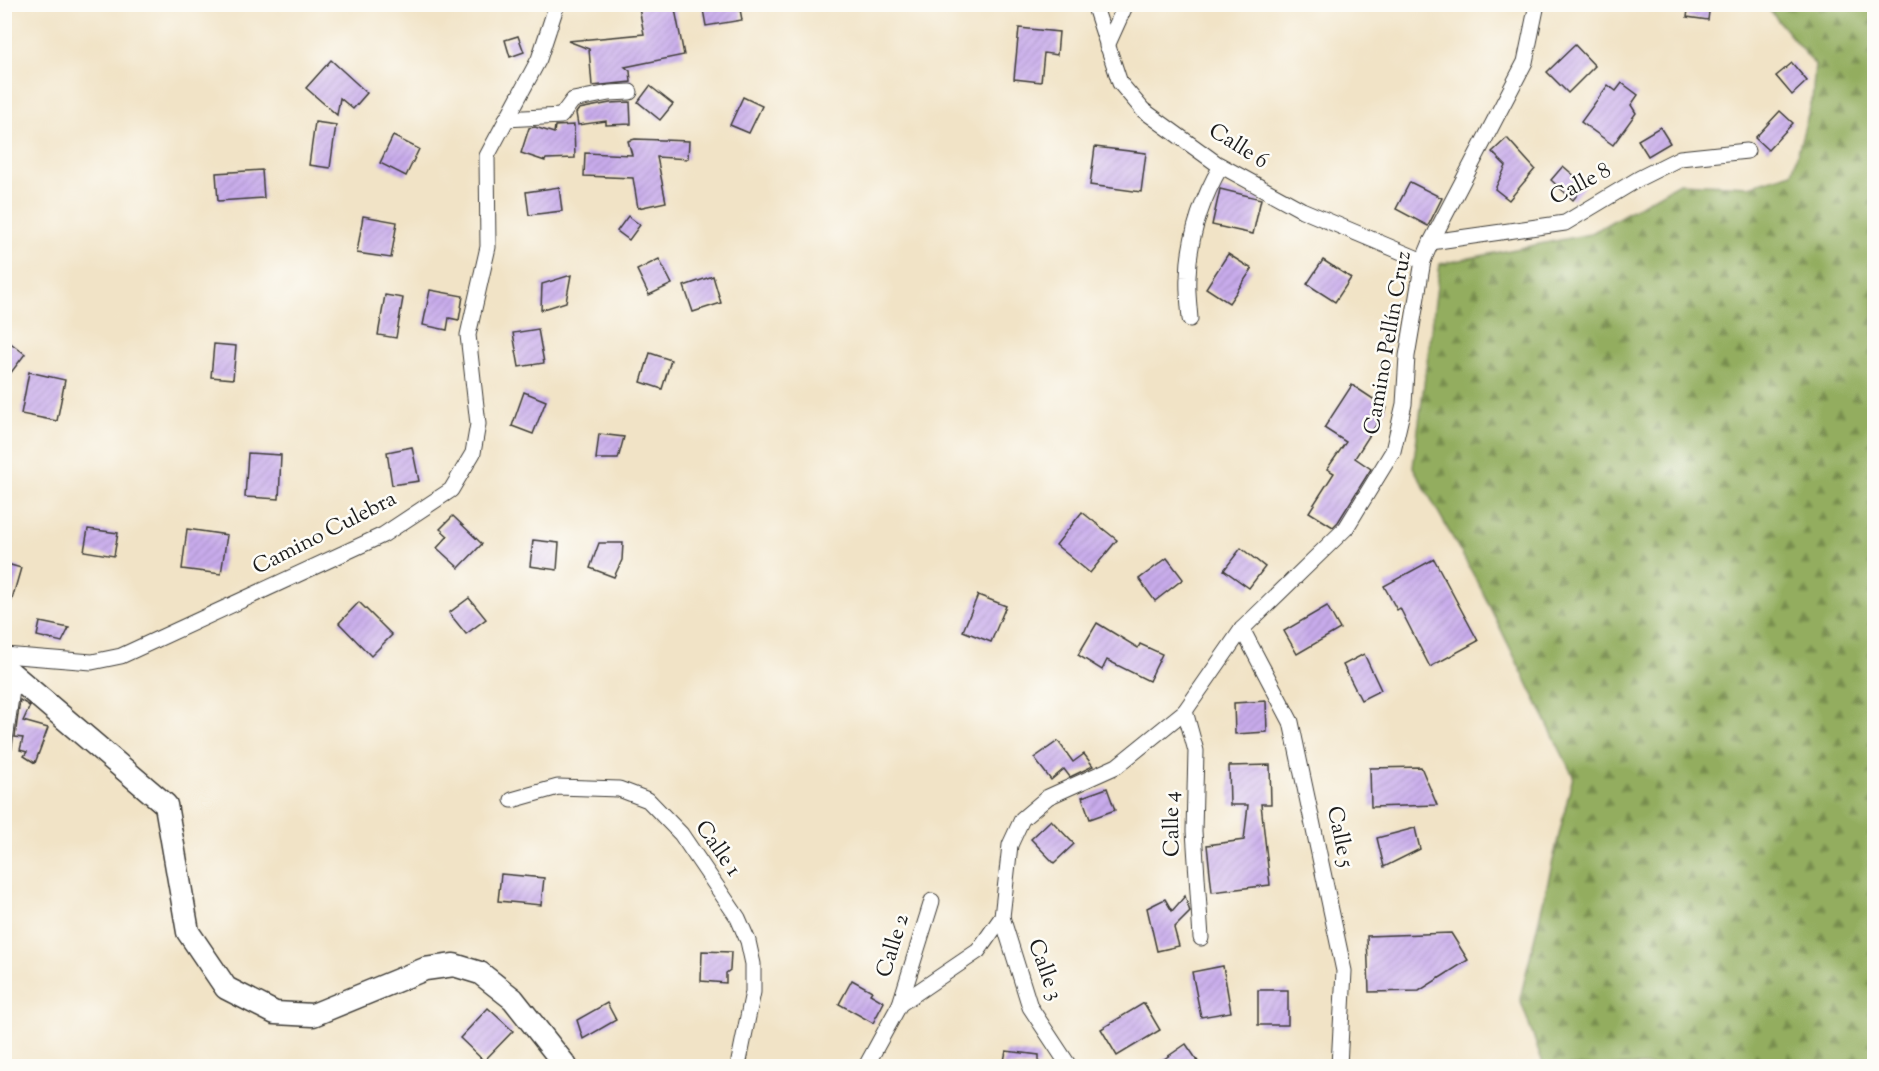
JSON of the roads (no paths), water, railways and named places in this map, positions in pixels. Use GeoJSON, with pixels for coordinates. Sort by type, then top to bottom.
{"type":"FeatureCollection","features":[{"type":"Feature","properties":{"kind":"street","name":"Camino Culebra"},"geometry":{"type":"LineString","coordinates":[[8,666],[92,662],[121,657],[383,535],[451,490],[472,453],[478,424],[468,335],[488,247],[487,156],[540,58],[557,4]]}},
{"type":"Feature","properties":{"kind":"street","name":"Calle 6"},"geometry":{"type":"LineString","coordinates":[[1094,4],[1120,82],[1143,110],[1221,166],[1302,210],[1423,261]]}},
{"type":"Feature","properties":{"kind":"street"},"geometry":{"type":"LineString","coordinates":[[1107,46],[1126,4]]}},
{"type":"Feature","properties":{"kind":"street","name":"Camino Pellín Cruz"},"geometry":{"type":"LineString","coordinates":[[866,1066],[900,1004],[978,951],[1002,918],[1010,845],[1022,819],[1048,797],[1118,766],[1185,711],[1242,629],[1346,528],[1393,451],[1404,404],[1407,356],[1423,261],[1525,62],[1537,4]]}},
{"type":"Feature","properties":{"kind":"street"},"geometry":{"type":"LineString","coordinates":[[506,119],[561,116],[573,100],[609,93],[630,92]]}},
{"type":"Feature","properties":{"kind":"street","name":"Calle 8"},"geometry":{"type":"LineString","coordinates":[[1431,242],[1565,224],[1640,178],[1680,158],[1746,152]]}},
{"type":"Feature","properties":{"kind":"street"},"geometry":{"type":"LineString","coordinates":[[1190,319],[1188,276],[1194,237],[1206,193],[1221,166]]}},
{"type":"Feature","properties":{"kind":"street","name":"Calle 5"},"geometry":{"type":"LineString","coordinates":[[1242,629],[1291,722],[1344,971],[1339,1066]]}},
{"type":"Feature","properties":{"kind":"street"},"geometry":{"type":"LineString","coordinates":[[4,748],[8,666]]}},
{"type":"Feature","properties":{"kind":"street"},"geometry":{"type":"LineString","coordinates":[[8,666],[166,805],[188,932],[226,988],[275,1013],[313,1015],[425,969],[454,965],[480,973],[513,999],[566,1066]]}},
{"type":"Feature","properties":{"kind":"street","name":"Calle 4"},"geometry":{"type":"LineString","coordinates":[[1185,711],[1196,750],[1194,831],[1201,938]]}},
{"type":"Feature","properties":{"kind":"street","name":"Calle 1"},"geometry":{"type":"LineString","coordinates":[[512,800],[558,787],[619,789],[648,800],[681,834],[738,918],[748,941],[753,964],[753,992],[738,1066]]}},
{"type":"Feature","properties":{"kind":"street","name":"Calle 2"},"geometry":{"type":"LineString","coordinates":[[900,1004],[932,901]]}},
{"type":"Feature","properties":{"kind":"street","name":"Calle 3"},"geometry":{"type":"LineString","coordinates":[[1002,918],[1030,1007],[1069,1066]]}}]}
